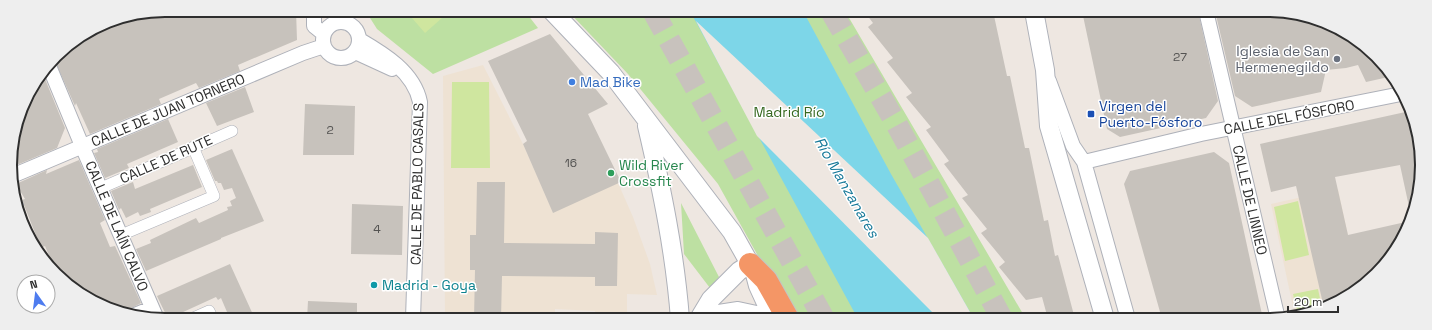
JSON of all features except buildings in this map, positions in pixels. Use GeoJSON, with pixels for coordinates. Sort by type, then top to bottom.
{"type":"FeatureCollection","features":[{"type":"Feature","properties":{"kind":"highway"},"geometry":{"type":"LineString","coordinates":[[750,264],[766,280],[775,313]]}},
{"type":"Feature","properties":{"kind":"street"},"geometry":{"type":"LineString","coordinates":[[314,17],[314,26],[324,40],[327,52],[338,58],[350,56],[358,46],[357,29],[347,22],[342,21],[330,25],[324,40]]}},
{"type":"Feature","properties":{"kind":"street"},"geometry":{"type":"LineString","coordinates":[[558,17],[612,73],[732,232],[750,264],[739,271],[711,299],[703,313]]}},
{"type":"Feature","properties":{"kind":"street"},"geometry":{"type":"LineString","coordinates":[[1035,17],[1045,70],[1049,126],[1103,313]]}},
{"type":"Feature","properties":{"kind":"street","name":"CALLE DE LINNEO"},"geometry":{"type":"LineString","coordinates":[[1207,17],[1277,313]]}},
{"type":"Feature","properties":{"kind":"street","name":"CALLE DE JUAN TORNERO"},"geometry":{"type":"LineString","coordinates":[[17,174],[303,53],[324,40]]}},
{"type":"Feature","properties":{"kind":"street","name":"CALLE DE PABLO CASALS"},"geometry":{"type":"LineString","coordinates":[[358,46],[375,49],[399,66],[418,90],[420,102],[414,313]]}},
{"type":"Feature","properties":{"kind":"street"},"geometry":{"type":"LineString","coordinates":[[1045,70],[1073,146],[1084,162],[1126,313]]}},
{"type":"Feature","properties":{"kind":"street","name":"CALLE DE LAÍN CALVO"},"geometry":{"type":"LineString","coordinates":[[51,71],[155,313]]}},
{"type":"Feature","properties":{"kind":"street","name":"CALLE DEL FÓSFORO"},"geometry":{"type":"LineString","coordinates":[[1084,162],[1201,134],[1397,95]]}},
{"type":"Feature","properties":{"kind":"street"},"geometry":{"type":"LineString","coordinates":[[646,120],[662,190],[677,278],[680,313]]}},
{"type":"Feature","properties":{"kind":"street","name":"CALLE DE RUTE"},"geometry":{"type":"LineString","coordinates":[[101,188],[232,130]]}},
{"type":"Feature","properties":{"kind":"street"},"geometry":{"type":"LineString","coordinates":[[121,235],[214,196],[193,147]]}},
{"type":"Feature","properties":{"kind":"street"},"geometry":{"type":"LineString","coordinates":[[712,313],[738,309],[755,313]]}},
{"type":"Feature","properties":{"kind":"shaded area"},"geometry":{"type":"Polygon","coordinates":[[[483,65],[523,144],[553,212],[618,183],[633,217],[650,264],[657,295],[627,294],[627,313],[595,313],[595,311],[555,309],[555,313],[445,313],[443,76],[483,65]]]}},
{"type":"Feature","properties":{"kind":"shaded area"},"geometry":{"type":"Polygon","coordinates":[[[1338,189],[1358,281],[1324,302],[1294,310],[1271,204],[1338,189]]]}},
{"type":"Feature","properties":{"kind":"green space"},"geometry":{"type":"Polygon","coordinates":[[[369,17],[529,17],[538,28],[433,74],[377,29],[369,17]]]}},
{"type":"Feature","properties":{"kind":"green space"},"geometry":{"type":"Polygon","coordinates":[[[411,17],[443,17],[425,33],[411,17]]]}},
{"type":"Feature","properties":{"kind":"green space","name":"Madrid Río"},"geometry":{"type":"Polygon","coordinates":[[[574,17],[849,17],[1022,313],[790,313],[718,184],[628,74],[574,17]]]}},
{"type":"Feature","properties":{"kind":"green space"},"geometry":{"type":"Polygon","coordinates":[[[452,82],[489,82],[490,168],[451,168],[452,82]]]}},
{"type":"Feature","properties":{"kind":"green space"},"geometry":{"type":"Polygon","coordinates":[[[1298,201],[1309,255],[1285,261],[1274,207],[1298,201]]]}},
{"type":"Feature","properties":{"kind":"green space"},"geometry":{"type":"Polygon","coordinates":[[[681,203],[719,277],[710,288],[684,254],[681,203]]]}},
{"type":"Feature","properties":{"kind":"green space"},"geometry":{"type":"Polygon","coordinates":[[[1318,289],[1321,303],[1297,310],[1293,294],[1318,289]]]}},
{"type":"Feature","properties":{"kind":"water","name":"Río Manzanares"},"geometry":{"type":"Polygon","coordinates":[[[693,17],[806,17],[891,174],[971,313],[855,313],[693,17]]]}},
{"type":"Feature","properties":{"kind":"pier"},"geometry":{"type":"Polygon","coordinates":[[[696,21],[928,238],[971,313],[933,313],[757,136],[696,21]]]}},
{"type":"Feature","properties":{"kind":"tunnel"},"geometry":{"type":"LineString","coordinates":[[656,17],[821,313]]}},
{"type":"Feature","properties":{"kind":"tunnel"},"geometry":{"type":"LineString","coordinates":[[834,17],[896,123],[999,313]]}},
{"type":"Feature","properties":{"kind":"place","name":"Iglesia de San Hermenegildo"},"geometry":{"type":"Point","coordinates":[1337,59]}},
{"type":"Feature","properties":{"kind":"place","name":"Mad Bike"},"geometry":{"type":"Point","coordinates":[572,82]}},
{"type":"Feature","properties":{"kind":"place","name":"Virgen del Puerto-Fósforo"},"geometry":{"type":"Point","coordinates":[1091,114]}},
{"type":"Feature","properties":{"kind":"place","name":"Wild River Crossfit"},"geometry":{"type":"Point","coordinates":[611,173]}},
{"type":"Feature","properties":{"kind":"place","name":"Madrid - Goya"},"geometry":{"type":"Point","coordinates":[374,285]}}]}
